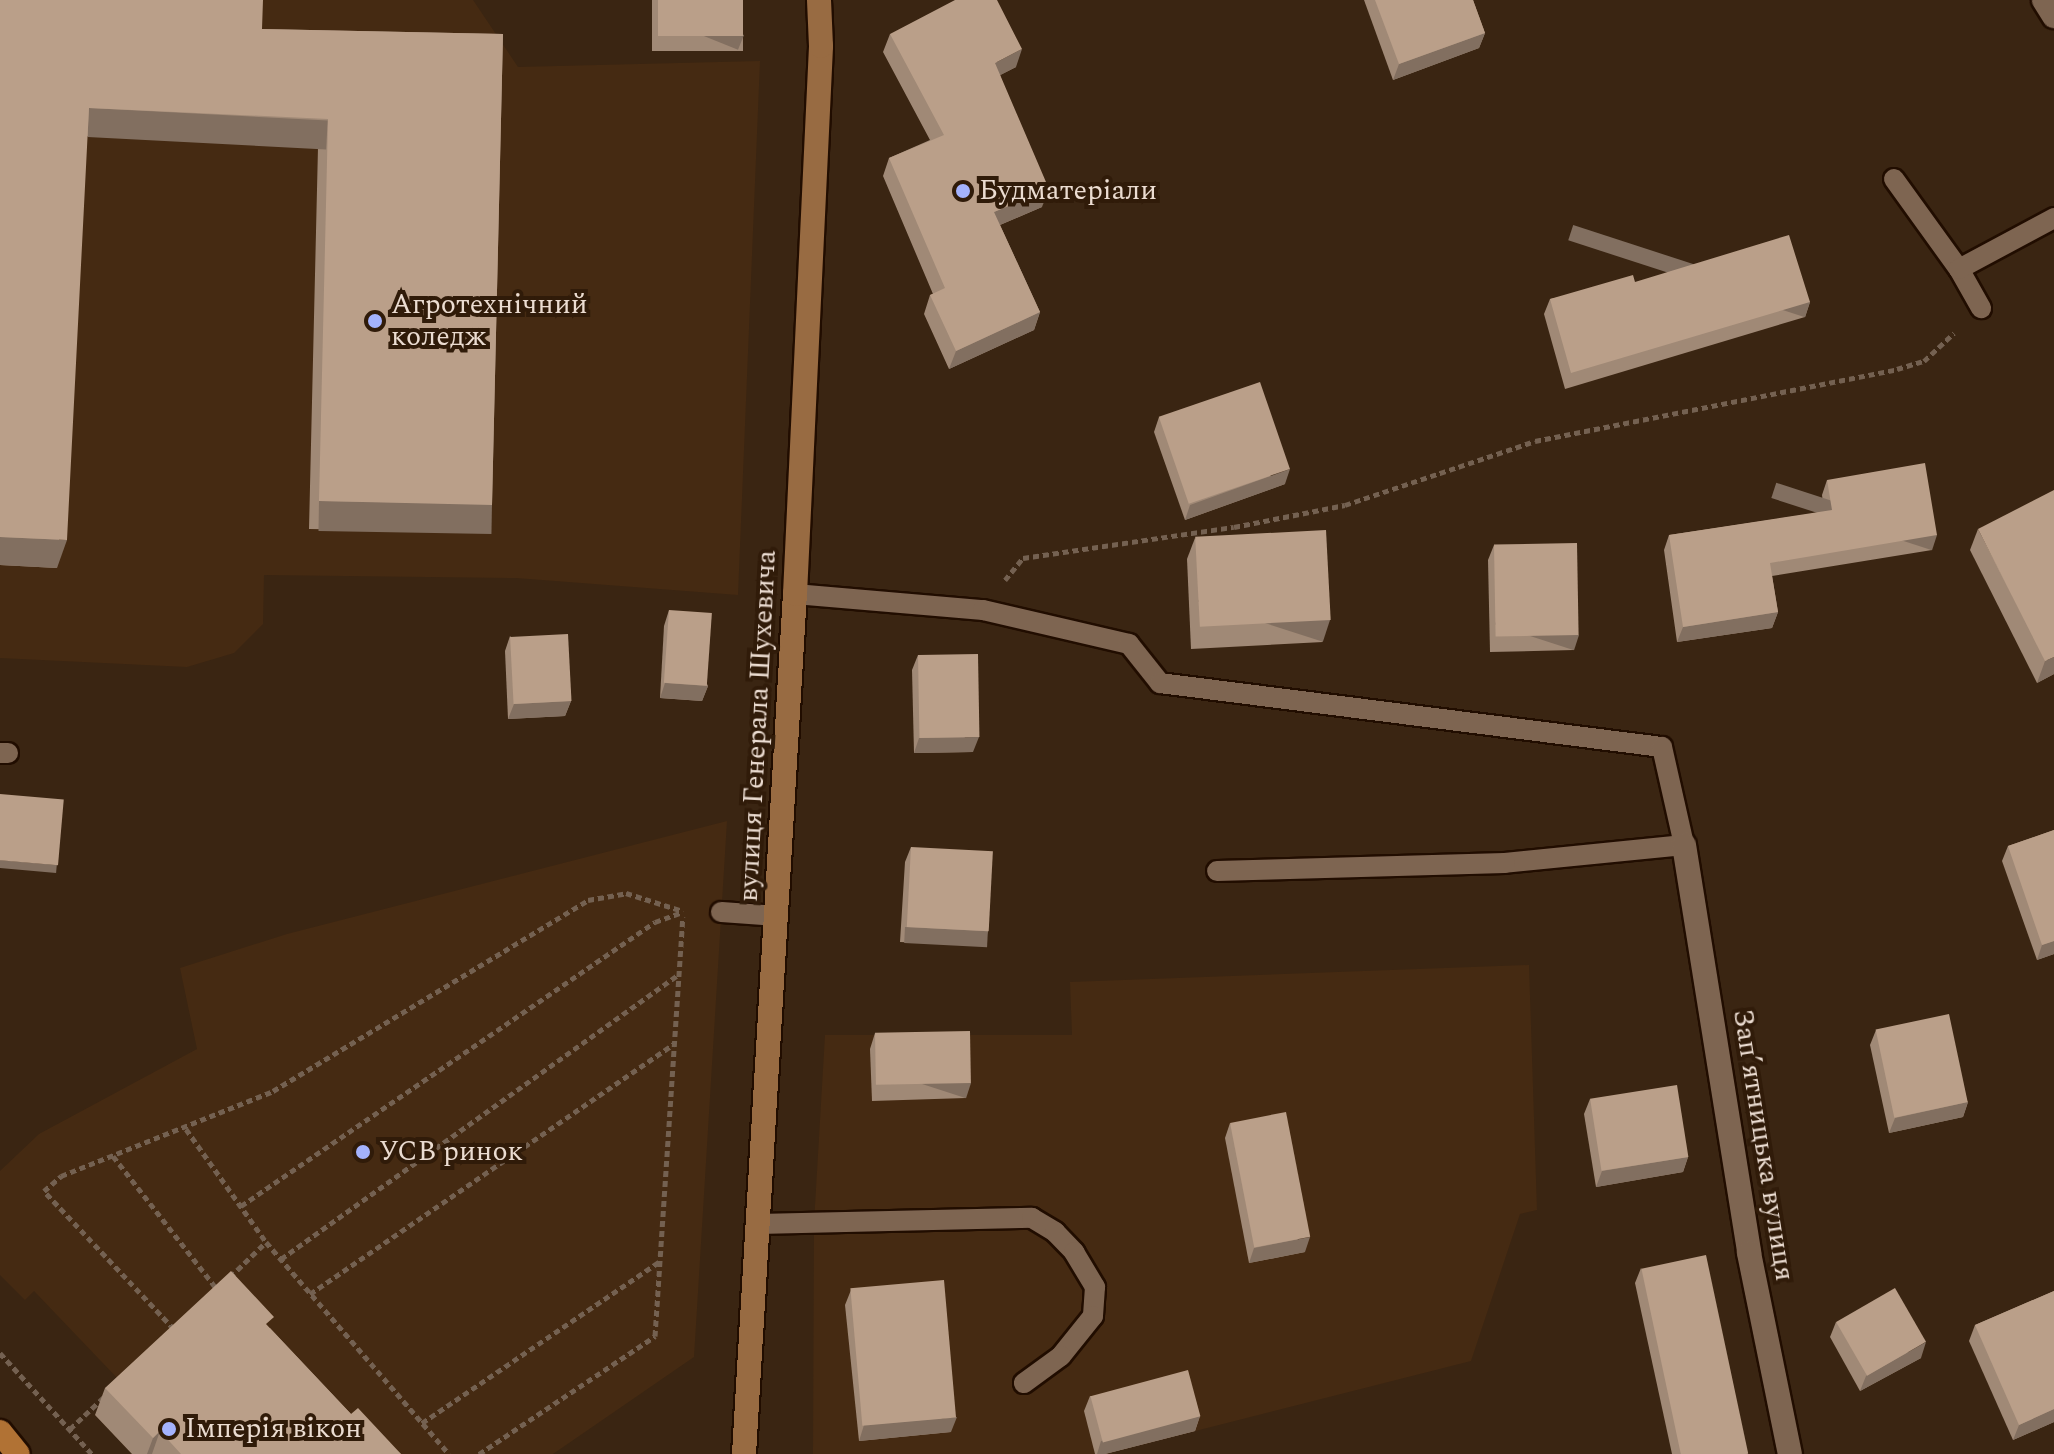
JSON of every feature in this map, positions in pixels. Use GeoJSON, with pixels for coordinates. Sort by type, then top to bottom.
{"type":"FeatureCollection","features":[{"type":"Feature","properties":{"kind":"main road"},"geometry":{"type":"LineString","coordinates":[[0,1432],[18,1454]]}},
{"type":"Feature","properties":{"kind":"street","name":"вулиця Генерала Шухевича"},"geometry":{"type":"LineString","coordinates":[[744,1454],[795,594],[821,46],[819,0]]}},
{"type":"Feature","properties":{"kind":"street"},"geometry":{"type":"LineString","coordinates":[[2044,0],[2054,16]]}},
{"type":"Feature","properties":{"kind":"street","name":"Запʼятницька вулиця"},"geometry":{"type":"LineString","coordinates":[[1684,845],[1749,1253],[1790,1454]]}},
{"type":"Feature","properties":{"kind":"lane"},"geometry":{"type":"LineString","coordinates":[[1894,179],[1959,269],[1981,308]]}},
{"type":"Feature","properties":{"kind":"lane"},"geometry":{"type":"LineString","coordinates":[[1959,269],[2054,218]]}},
{"type":"Feature","properties":{"kind":"lane"},"geometry":{"type":"LineString","coordinates":[[795,594],[983,610],[1129,644],[1160,683],[1662,747],[1684,845],[1505,863],[1217,871]]}},
{"type":"Feature","properties":{"kind":"lane"},"geometry":{"type":"LineString","coordinates":[[721,912],[778,916]]}},
{"type":"Feature","properties":{"kind":"lane"},"geometry":{"type":"LineString","coordinates":[[758,1224],[1032,1218],[1055,1232],[1074,1252],[1095,1287],[1093,1316],[1061,1356],[1024,1383]]}},
{"type":"Feature","properties":{"kind":"path"},"geometry":{"type":"LineString","coordinates":[[983,610],[1023,558],[1234,527],[1345,505],[1535,441],[1897,369],[1924,361],[1981,308]]}},
{"type":"Feature","properties":{"kind":"path"},"geometry":{"type":"LineString","coordinates":[[174,1329],[44,1191],[61,1176],[186,1129],[273,1091],[588,900],[626,893],[683,911],[721,912]]}},
{"type":"Feature","properties":{"kind":"path"},"geometry":{"type":"LineString","coordinates":[[479,1454],[655,1336],[683,911]]}},
{"type":"Feature","properties":{"kind":"path"},"geometry":{"type":"LineString","coordinates":[[241,1206],[655,922],[683,911]]}},
{"type":"Feature","properties":{"kind":"path"},"geometry":{"type":"LineString","coordinates":[[281,1259],[678,975]]}},
{"type":"Feature","properties":{"kind":"path"},"geometry":{"type":"LineString","coordinates":[[310,1294],[674,1044]]}},
{"type":"Feature","properties":{"kind":"path"},"geometry":{"type":"LineString","coordinates":[[186,1129],[266,1242],[449,1454]]}},
{"type":"Feature","properties":{"kind":"path"},"geometry":{"type":"LineString","coordinates":[[113,1156],[217,1289]]}},
{"type":"Feature","properties":{"kind":"path"},"geometry":{"type":"LineString","coordinates":[[206,1299],[266,1242]]}},
{"type":"Feature","properties":{"kind":"path"},"geometry":{"type":"LineString","coordinates":[[422,1423],[659,1262]]}},
{"type":"Feature","properties":{"kind":"path"},"geometry":{"type":"LineString","coordinates":[[164,1339],[185,1319]]}},
{"type":"Feature","properties":{"kind":"path"},"geometry":{"type":"LineString","coordinates":[[0,1353],[92,1454]]}},
{"type":"Feature","properties":{"kind":"path"},"geometry":{"type":"LineString","coordinates":[[70,1429],[110,1390]]}},
{"type":"Feature","properties":{"kind":"shaded area","name":"Агротехнічний коледж"},"geometry":{"type":"Polygon","coordinates":[[[0,0],[473,0],[518,67],[760,61],[738,595],[516,578],[264,575],[263,624],[234,653],[187,667],[0,658],[0,0]]]}},
{"type":"Feature","properties":{"kind":"shaded area","name":"УСВ ринок"},"geometry":{"type":"Polygon","coordinates":[[[727,821],[694,1357],[553,1454],[132,1454],[95,1415],[120,1381],[34,1291],[25,1300],[0,1275],[0,1171],[39,1134],[197,1049],[180,968],[287,934],[727,821]]]}},
{"type":"Feature","properties":{"kind":"shaded area"},"geometry":{"type":"Polygon","coordinates":[[[1529,965],[1537,1210],[1520,1214],[1471,1361],[1105,1454],[813,1454],[814,1223],[825,1035],[1072,1035],[1070,982],[1529,965]]]}},
{"type":"Feature","properties":{"kind":"building"},"geometry":{"type":"Polygon","coordinates":[[[0,0],[263,0],[262,29],[503,34],[492,505],[319,501],[328,119],[89,108],[67,540],[0,537],[0,0]]]}},
{"type":"Feature","properties":{"kind":"building"},"geometry":{"type":"Polygon","coordinates":[[[658,0],[743,0],[743,36],[658,36],[658,0]]]}},
{"type":"Feature","properties":{"kind":"building"},"geometry":{"type":"Polygon","coordinates":[[[955,0],[997,0],[1022,49],[995,63],[1049,189],[994,212],[1040,312],[956,351],[930,295],[945,288],[889,158],[944,135],[890,34],[955,0]]]}},
{"type":"Feature","properties":{"kind":"building"},"geometry":{"type":"Polygon","coordinates":[[[1375,0],[1473,0],[1485,33],[1399,64],[1375,0]]]}},
{"type":"Feature","properties":{"kind":"building"},"geometry":{"type":"Polygon","coordinates":[[[1789,235],[1810,302],[1571,373],[1550,299],[1633,275],[1635,282],[1789,235]]]}},
{"type":"Feature","properties":{"kind":"building"},"geometry":{"type":"Polygon","coordinates":[[[1260,382],[1290,469],[1189,504],[1159,417],[1260,382]]]}},
{"type":"Feature","properties":{"kind":"building"},"geometry":{"type":"Polygon","coordinates":[[[1925,463],[1937,535],[1770,563],[1778,612],[1683,627],[1669,535],[1832,510],[1827,480],[1925,463]]]}},
{"type":"Feature","properties":{"kind":"building"},"geometry":{"type":"Polygon","coordinates":[[[2054,490],[2054,657],[2045,661],[1978,529],[2054,490]]]}},
{"type":"Feature","properties":{"kind":"building"},"geometry":{"type":"Polygon","coordinates":[[[1326,530],[1331,620],[1200,627],[1195,537],[1326,530]]]}},
{"type":"Feature","properties":{"kind":"building"},"geometry":{"type":"Polygon","coordinates":[[[1577,543],[1579,635],[1496,636],[1494,544],[1577,543]]]}},
{"type":"Feature","properties":{"kind":"building"},"geometry":{"type":"Polygon","coordinates":[[[669,610],[712,613],[707,686],[664,683],[669,610]]]}},
{"type":"Feature","properties":{"kind":"building"},"geometry":{"type":"Polygon","coordinates":[[[568,634],[572,701],[514,704],[510,637],[568,634]]]}},
{"type":"Feature","properties":{"kind":"building"},"geometry":{"type":"Polygon","coordinates":[[[978,654],[979,737],[919,738],[918,655],[978,654]]]}},
{"type":"Feature","properties":{"kind":"building"},"geometry":{"type":"Polygon","coordinates":[[[0,794],[64,800],[58,865],[0,860],[0,794]]]}},
{"type":"Feature","properties":{"kind":"building"},"geometry":{"type":"Polygon","coordinates":[[[2054,830],[2054,941],[2042,945],[2008,846],[2054,830]]]}},
{"type":"Feature","properties":{"kind":"building"},"geometry":{"type":"Polygon","coordinates":[[[911,847],[993,851],[989,931],[907,927],[911,847]]]}},
{"type":"Feature","properties":{"kind":"building"},"geometry":{"type":"Polygon","coordinates":[[[1949,1014],[1968,1102],[1894,1118],[1876,1030],[1949,1014]]]}},
{"type":"Feature","properties":{"kind":"building"},"geometry":{"type":"Polygon","coordinates":[[[970,1031],[971,1083],[876,1085],[875,1033],[970,1031]]]}},
{"type":"Feature","properties":{"kind":"building"},"geometry":{"type":"Polygon","coordinates":[[[1677,1085],[1688,1157],[1602,1171],[1590,1099],[1677,1085]]]}},
{"type":"Feature","properties":{"kind":"building"},"geometry":{"type":"Polygon","coordinates":[[[1286,1112],[1310,1237],[1254,1248],[1230,1123],[1286,1112]]]}},
{"type":"Feature","properties":{"kind":"building"},"geometry":{"type":"Polygon","coordinates":[[[1706,1255],[1748,1454],[1681,1454],[1641,1269],[1706,1255]]]}},
{"type":"Feature","properties":{"kind":"building"},"geometry":{"type":"Polygon","coordinates":[[[231,1271],[274,1317],[266,1324],[351,1414],[358,1408],[401,1454],[181,1454],[160,1431],[153,1438],[105,1388],[231,1271]]]}},
{"type":"Feature","properties":{"kind":"building"},"geometry":{"type":"Polygon","coordinates":[[[944,1280],[956,1417],[862,1426],[850,1288],[944,1280]]]}},
{"type":"Feature","properties":{"kind":"building"},"geometry":{"type":"Polygon","coordinates":[[[1895,1288],[1926,1342],[1867,1376],[1836,1322],[1895,1288]]]}},
{"type":"Feature","properties":{"kind":"building"},"geometry":{"type":"Polygon","coordinates":[[[2054,1291],[2054,1409],[2019,1425],[1975,1325],[2054,1291]]]}},
{"type":"Feature","properties":{"kind":"building"},"geometry":{"type":"Polygon","coordinates":[[[1188,1370],[1200,1416],[1103,1443],[1090,1396],[1188,1370]]]}},
{"type":"Feature","properties":{"kind":"place","name":"Будматеріали"},"geometry":{"type":"Point","coordinates":[963,191]}},
{"type":"Feature","properties":{"kind":"place","name":"Агротехнічний коледж"},"geometry":{"type":"Point","coordinates":[375,321]}},
{"type":"Feature","properties":{"kind":"place","name":"УСВ ринок"},"geometry":{"type":"Point","coordinates":[363,1152]}},
{"type":"Feature","properties":{"kind":"place","name":"Імперія вікон"},"geometry":{"type":"Point","coordinates":[169,1429]}}]}
